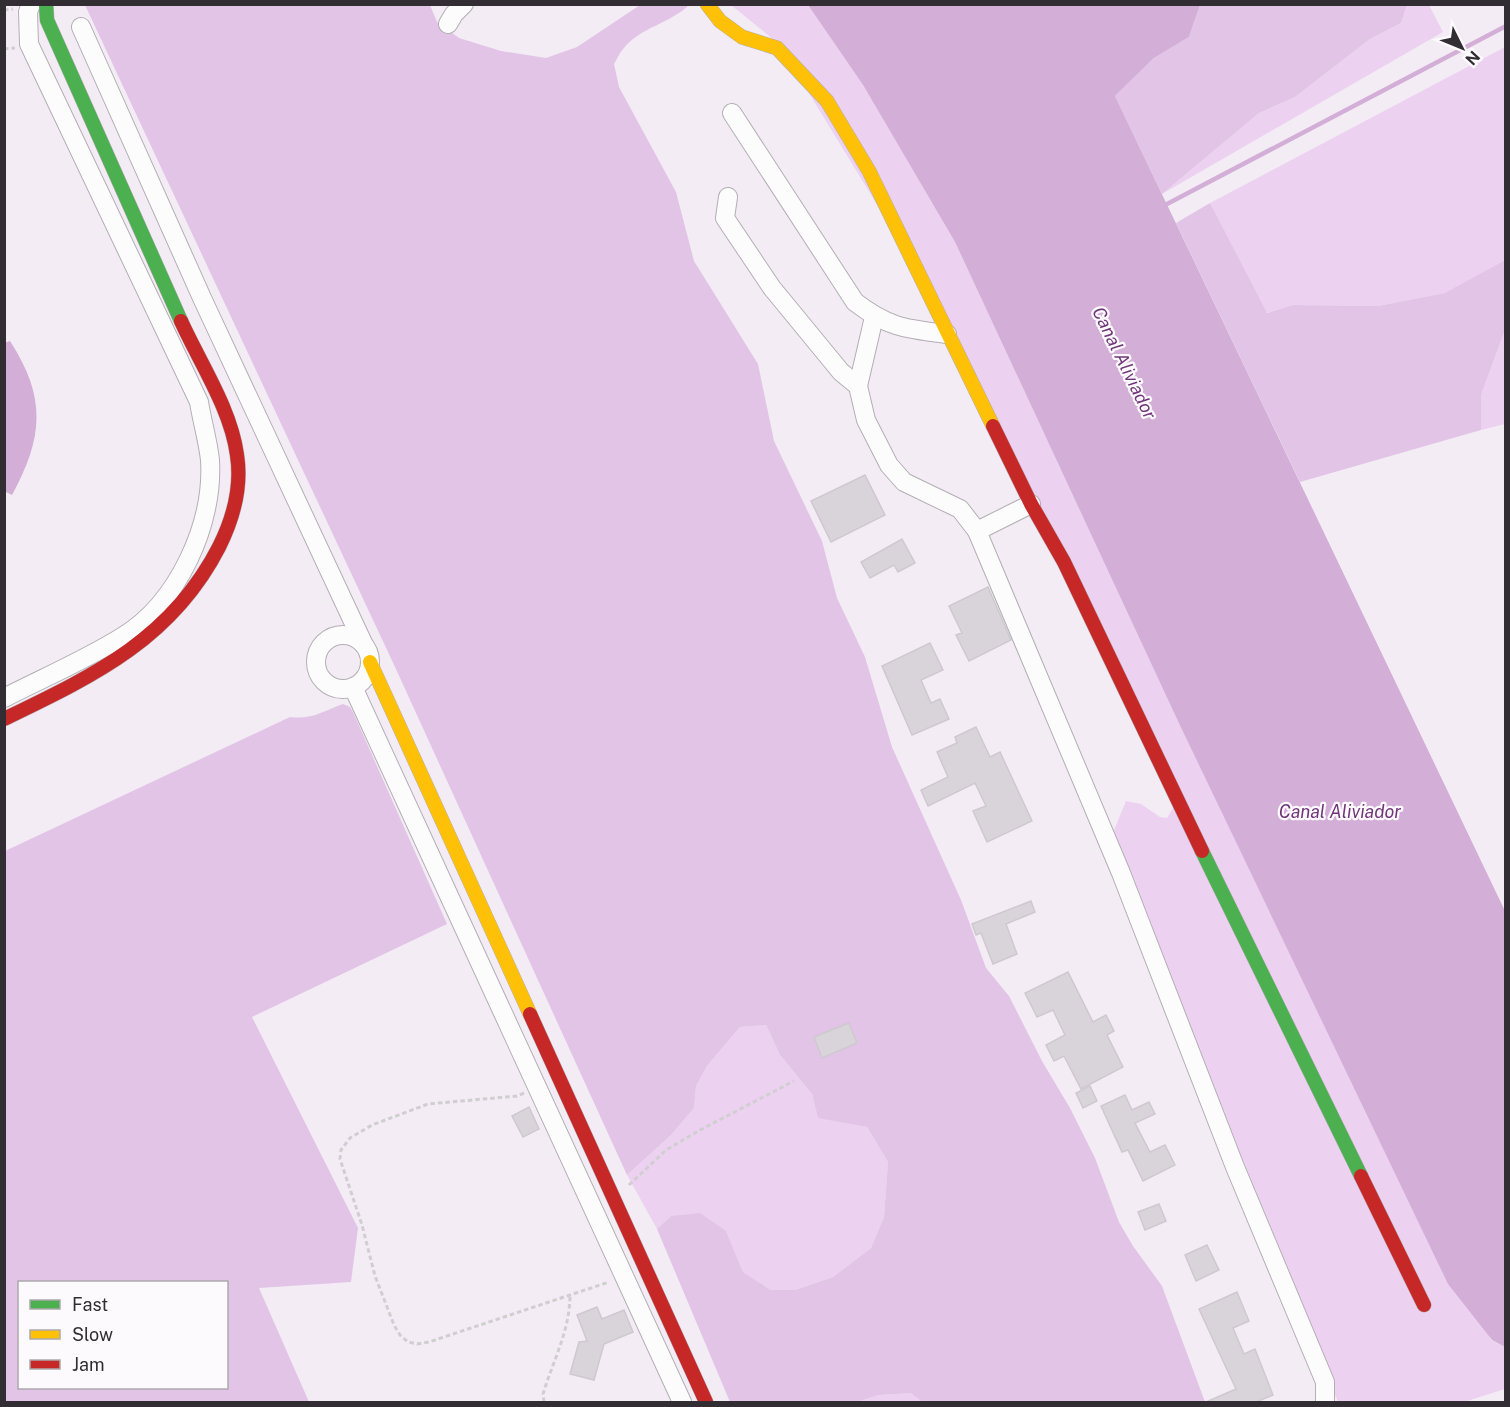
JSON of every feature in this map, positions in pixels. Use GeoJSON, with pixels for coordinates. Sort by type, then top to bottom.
{"type":"FeatureCollection","features":[{"type":"Feature","properties":{"kind":"street"},"geometry":{"type":"LineString","coordinates":[[4,698],[124,636],[153,611],[176,583],[196,545],[208,498],[210,460],[199,402],[29,44],[28,12],[31,4]]}},
{"type":"Feature","properties":{"kind":"street"},"geometry":{"type":"LineString","coordinates":[[4,719],[60,692],[119,659],[143,642],[183,604],[216,557],[234,513],[240,477],[235,442],[221,405],[188,338],[47,20],[46,4]]}},
{"type":"Feature","properties":{"kind":"street"},"geometry":{"type":"LineString","coordinates":[[448,24],[464,4]]}},
{"type":"Feature","properties":{"kind":"street"},"geometry":{"type":"LineString","coordinates":[[707,4],[720,21],[742,37],[777,48],[827,101],[869,171],[1031,504],[1064,562],[1252,955],[1424,1305]]}},
{"type":"Feature","properties":{"kind":"street"},"geometry":{"type":"LineString","coordinates":[[81,27],[202,298],[367,653],[706,1402]]}},
{"type":"Feature","properties":{"kind":"street"},"geometry":{"type":"LineString","coordinates":[[732,113],[855,302],[874,316],[903,328],[947,334]]}},
{"type":"Feature","properties":{"kind":"street"},"geometry":{"type":"LineString","coordinates":[[728,197],[725,218],[736,236],[772,288],[841,372],[858,386]]}},
{"type":"Feature","properties":{"kind":"street"},"geometry":{"type":"LineString","coordinates":[[874,316],[858,386],[866,420],[889,465],[904,482],[960,509],[977,531],[1121,873],[1235,1167],[1325,1382],[1325,1402]]}},
{"type":"Feature","properties":{"kind":"street"},"geometry":{"type":"LineString","coordinates":[[209,471],[240,477]]}},
{"type":"Feature","properties":{"kind":"street"},"geometry":{"type":"LineString","coordinates":[[977,531],[1031,504]]}},
{"type":"Feature","properties":{"kind":"street"},"geometry":{"type":"LineString","coordinates":[[201,527],[224,538]]}},
{"type":"Feature","properties":{"kind":"street"},"geometry":{"type":"LineString","coordinates":[[339,635],[349,635],[357,639],[367,653],[364,679],[353,687],[341,689],[333,687],[319,676],[315,659],[323,643],[339,635]]}},
{"type":"Feature","properties":{"kind":"street"},"geometry":{"type":"LineString","coordinates":[[353,687],[682,1402]]}},
{"type":"Feature","properties":{"kind":"street"},"geometry":{"type":"LineString","coordinates":[[537,1087],[559,1077]]}},
{"type":"Feature","properties":{"kind":"path"},"geometry":{"type":"LineString","coordinates":[[614,1200],[666,1150],[794,1081]]}},
{"type":"Feature","properties":{"kind":"path"},"geometry":{"type":"LineString","coordinates":[[537,1087],[517,1096],[428,1104],[372,1125],[350,1138],[341,1150],[340,1159],[362,1225],[375,1276],[394,1325],[408,1342],[417,1344],[429,1342],[625,1277]]}},
{"type":"Feature","properties":{"kind":"path"},"geometry":{"type":"LineString","coordinates":[[544,1402],[543,1395],[566,1331],[570,1295]]}},
{"type":"Feature","properties":{"kind":"shaded area"},"geometry":{"type":"Polygon","coordinates":[[[85,5],[430,5],[437,22],[459,38],[501,51],[546,58],[577,47],[640,5],[689,5],[639,35],[623,50],[614,64],[619,87],[676,192],[694,261],[758,364],[774,441],[822,541],[837,598],[865,657],[892,747],[961,900],[986,968],[1009,996],[1042,1061],[1070,1108],[1095,1158],[1119,1222],[1162,1286],[1205,1402],[922,1402],[911,1393],[879,1395],[857,1402],[730,1402],[657,1229],[671,1216],[700,1213],[726,1231],[743,1272],[771,1290],[795,1290],[833,1277],[871,1248],[884,1217],[888,1162],[867,1127],[818,1118],[812,1094],[780,1055],[766,1025],[740,1027],[707,1066],[696,1086],[694,1108],[671,1135],[627,1175],[395,667],[85,5]]]}},
{"type":"Feature","properties":{"kind":"shaded area"},"geometry":{"type":"Polygon","coordinates":[[[731,5],[808,5],[863,85],[955,242],[1176,717],[1491,1340],[1505,1347],[1505,1389],[1464,1402],[1338,1402],[1112,835],[1126,801],[1141,804],[1160,817],[1167,818],[1181,795],[951,326],[779,44],[731,5]]]}},
{"type":"Feature","properties":{"kind":"shaded area"},"geometry":{"type":"Polygon","coordinates":[[[1200,5],[1407,5],[1401,23],[1370,39],[1295,97],[1259,113],[1162,194],[1115,96],[1154,58],[1189,37],[1200,5]]]}},
{"type":"Feature","properties":{"kind":"shaded area"},"geometry":{"type":"Polygon","coordinates":[[[1407,5],[1429,5],[1443,32],[1162,194],[1259,113],[1295,97],[1370,39],[1401,23],[1407,5]]]}},
{"type":"Feature","properties":{"kind":"shaded area"},"geometry":{"type":"Polygon","coordinates":[[[1505,47],[1505,260],[1446,293],[1378,306],[1293,305],[1266,313],[1210,203],[1505,47]]]}},
{"type":"Feature","properties":{"kind":"shaded area"},"geometry":{"type":"Polygon","coordinates":[[[1210,203],[1267,313],[1293,305],[1378,306],[1445,293],[1505,260],[1505,330],[1481,395],[1481,430],[1300,482],[1176,223],[1210,203]]]}},
{"type":"Feature","properties":{"kind":"shaded area"},"geometry":{"type":"Polygon","coordinates":[[[1505,330],[1505,424],[1481,430],[1481,395],[1505,330]]]}},
{"type":"Feature","properties":{"kind":"shaded area"},"geometry":{"type":"Polygon","coordinates":[[[343,704],[350,707],[447,924],[252,1017],[358,1228],[351,1282],[259,1288],[309,1402],[5,1402],[5,851],[290,717],[298,718],[317,714],[343,704]]]}},
{"type":"Feature","properties":{"kind":"shaded area"},"geometry":{"type":"Polygon","coordinates":[[[766,1025],[780,1055],[812,1094],[818,1117],[867,1127],[888,1162],[884,1217],[871,1248],[833,1277],[795,1290],[771,1290],[743,1272],[726,1231],[671,1216],[657,1229],[627,1175],[671,1135],[694,1108],[696,1086],[707,1066],[740,1027],[766,1025]]]}},
{"type":"Feature","properties":{"kind":"shaded area"},"geometry":{"type":"Polygon","coordinates":[[[911,1393],[922,1402],[857,1402],[879,1395],[911,1393]]]}},
{"type":"Feature","properties":{"kind":"water","name":"Canal Aliviador"},"geometry":{"type":"Polygon","coordinates":[[[808,5],[1200,5],[1189,37],[1154,58],[1115,96],[1505,911],[1505,1347],[1492,1340],[1448,1284],[1176,717],[955,242],[863,85],[808,5]]]}},
{"type":"Feature","properties":{"kind":"water"},"geometry":{"type":"Polygon","coordinates":[[[10,341],[30,381],[35,400],[36,418],[35,436],[30,455],[12,495],[4,491],[4,343],[10,341]]]}},
{"type":"Feature","properties":{"kind":"building"},"geometry":{"type":"Polygon","coordinates":[[[865,475],[885,515],[831,542],[811,501],[865,475]]]}},
{"type":"Feature","properties":{"kind":"building"},"geometry":{"type":"Polygon","coordinates":[[[902,539],[915,563],[898,572],[894,565],[870,578],[861,562],[902,539]]]}},
{"type":"Feature","properties":{"kind":"building"},"geometry":{"type":"Polygon","coordinates":[[[988,587],[1011,640],[969,661],[956,635],[962,633],[949,606],[988,587]]]}},
{"type":"Feature","properties":{"kind":"building"},"geometry":{"type":"Polygon","coordinates":[[[930,643],[943,670],[921,680],[931,703],[940,699],[949,719],[912,735],[882,666],[930,643]]]}},
{"type":"Feature","properties":{"kind":"building"},"geometry":{"type":"Polygon","coordinates":[[[976,727],[990,757],[1000,752],[1032,821],[987,842],[973,811],[986,806],[975,783],[928,806],[921,790],[948,777],[937,752],[957,743],[955,737],[976,727]]]}},
{"type":"Feature","properties":{"kind":"building"},"geometry":{"type":"Polygon","coordinates":[[[1031,901],[1035,912],[1006,924],[1017,954],[993,964],[981,933],[976,935],[972,924],[1031,901]]]}},
{"type":"Feature","properties":{"kind":"building"},"geometry":{"type":"Polygon","coordinates":[[[1068,972],[1093,1022],[1106,1015],[1114,1031],[1107,1035],[1123,1067],[1081,1089],[1064,1056],[1054,1061],[1046,1045],[1065,1035],[1053,1010],[1037,1017],[1025,993],[1068,972]]]}},
{"type":"Feature","properties":{"kind":"building"},"geometry":{"type":"Polygon","coordinates":[[[849,1023],[857,1043],[822,1058],[814,1037],[849,1023]]]}},
{"type":"Feature","properties":{"kind":"building"},"geometry":{"type":"Polygon","coordinates":[[[1090,1086],[1097,1101],[1083,1108],[1076,1093],[1090,1086]]]}},
{"type":"Feature","properties":{"kind":"building"},"geometry":{"type":"Polygon","coordinates":[[[1125,1095],[1132,1110],[1149,1102],[1155,1114],[1135,1123],[1150,1152],[1165,1145],[1175,1165],[1143,1181],[1128,1150],[1122,1152],[1101,1106],[1125,1095]]]}},
{"type":"Feature","properties":{"kind":"building"},"geometry":{"type":"Polygon","coordinates":[[[529,1107],[539,1129],[523,1137],[512,1116],[529,1107]]]}},
{"type":"Feature","properties":{"kind":"building"},"geometry":{"type":"Polygon","coordinates":[[[1159,1204],[1166,1221],[1145,1230],[1138,1212],[1159,1204]]]}},
{"type":"Feature","properties":{"kind":"building"},"geometry":{"type":"Polygon","coordinates":[[[1207,1245],[1219,1270],[1196,1281],[1185,1255],[1207,1245]]]}},
{"type":"Feature","properties":{"kind":"building"},"geometry":{"type":"Polygon","coordinates":[[[1237,1292],[1249,1321],[1233,1328],[1244,1354],[1255,1349],[1273,1395],[1256,1402],[1206,1402],[1236,1389],[1199,1309],[1237,1292]]]}},
{"type":"Feature","properties":{"kind":"building"},"geometry":{"type":"Polygon","coordinates":[[[597,1307],[602,1319],[624,1310],[633,1332],[604,1344],[594,1380],[570,1374],[579,1342],[587,1341],[577,1315],[597,1307]]]}},
{"type":"Feature","properties":{"kind":"waterway"},"geometry":{"type":"LineString","coordinates":[[1167,204],[1506,26]]}},
{"type":"Feature","properties":{"kind":"traffic: fast"},"geometry":{"type":"LineString","coordinates":[[46,4],[47,20],[181,321]]}},
{"type":"Feature","properties":{"kind":"traffic: fast"},"geometry":{"type":"LineString","coordinates":[[1202,851],[1361,1176]]}},
{"type":"Feature","properties":{"kind":"traffic: slow"},"geometry":{"type":"LineString","coordinates":[[707,4],[720,21],[742,37],[777,48],[827,101],[869,171],[993,426]]}},
{"type":"Feature","properties":{"kind":"traffic: slow"},"geometry":{"type":"LineString","coordinates":[[370,662],[530,1014]]}},
{"type":"Feature","properties":{"kind":"traffic: jam"},"geometry":{"type":"LineString","coordinates":[[4,719],[99,670],[154,631],[178,607],[200,579],[224,536],[237,491],[238,467],[234,438],[222,403],[181,321]]}},
{"type":"Feature","properties":{"kind":"traffic: jam"},"geometry":{"type":"LineString","coordinates":[[993,426],[1031,504],[1064,562],[1202,851]]}},
{"type":"Feature","properties":{"kind":"traffic: jam"},"geometry":{"type":"LineString","coordinates":[[530,1014],[706,1402]]}},
{"type":"Feature","properties":{"kind":"traffic: jam"},"geometry":{"type":"LineString","coordinates":[[1361,1176],[1424,1305]]}}]}
